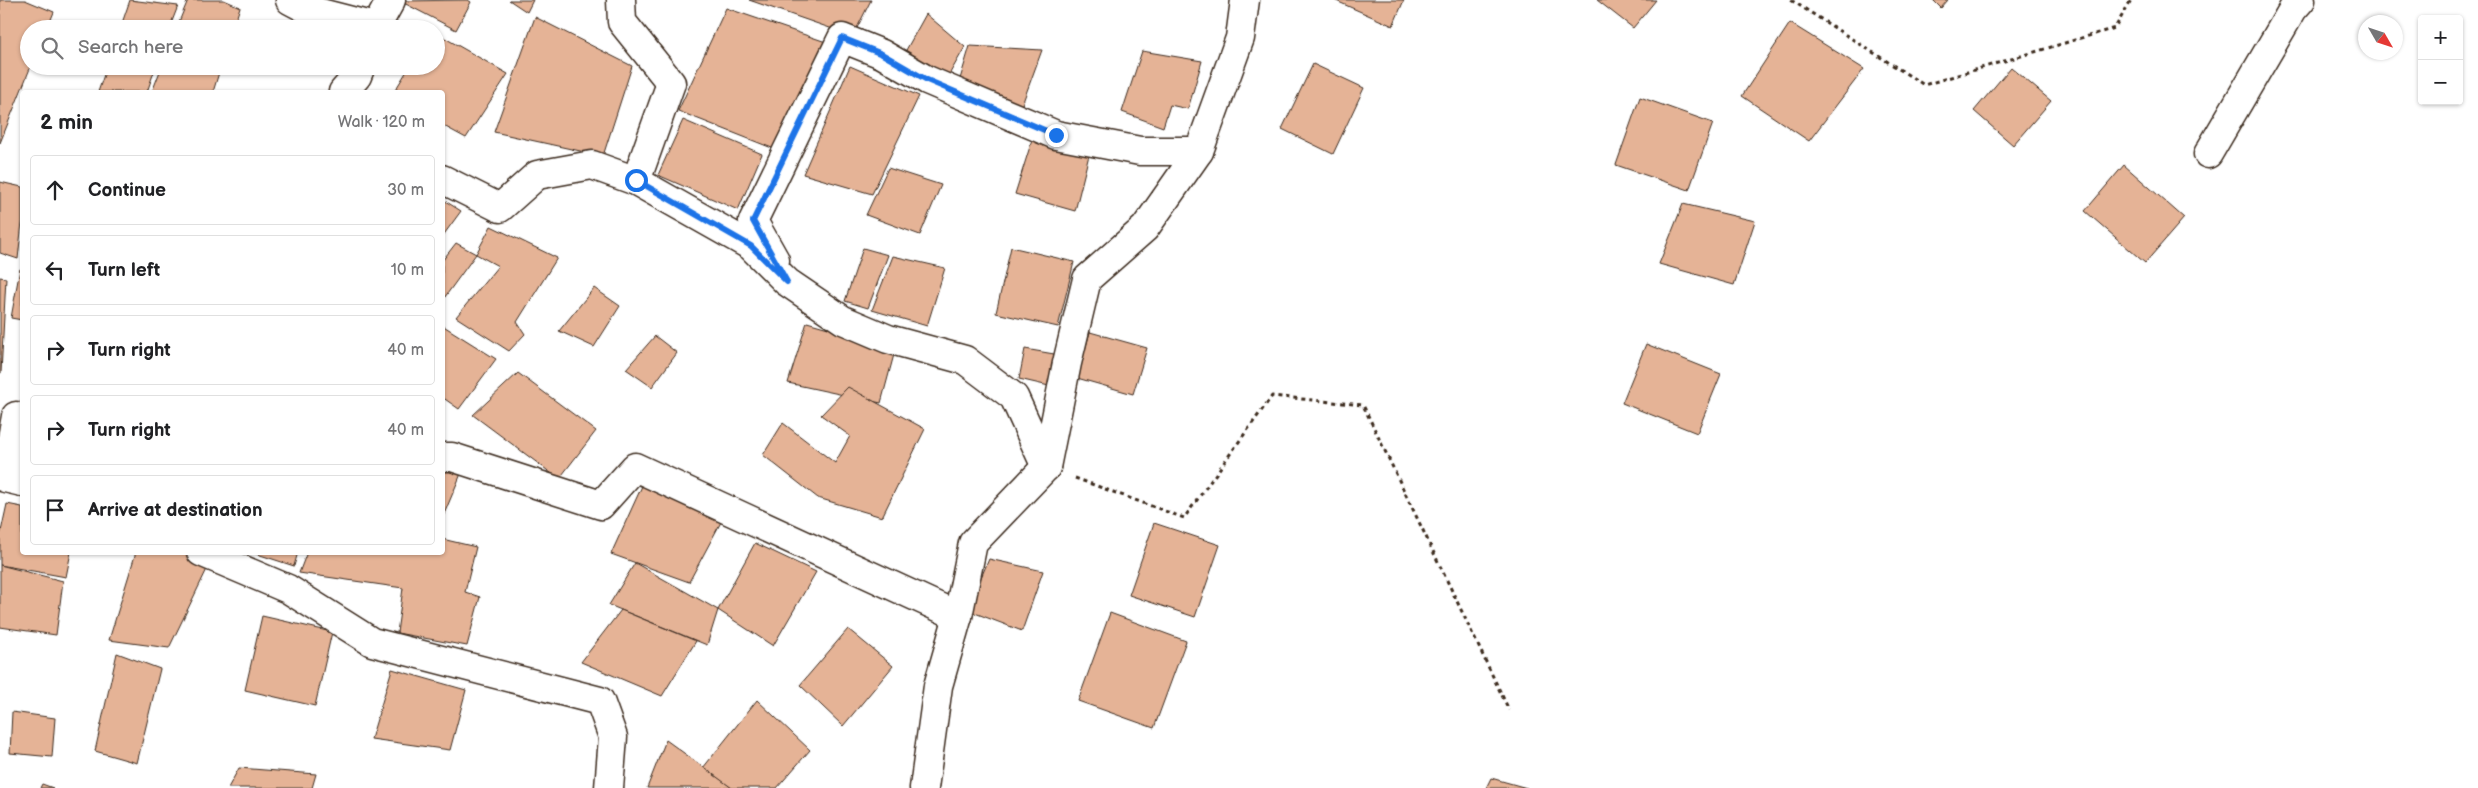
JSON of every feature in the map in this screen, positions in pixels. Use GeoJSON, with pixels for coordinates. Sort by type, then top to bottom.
{"type":"FeatureCollection","features":[{"type":"Feature","properties":{"kind":"street"},"geometry":{"type":"LineString","coordinates":[[290,0],[309,10],[346,20]]}},
{"type":"Feature","properties":{"kind":"street"},"geometry":{"type":"LineString","coordinates":[[380,20],[392,0]]}},
{"type":"Feature","properties":{"kind":"street"},"geometry":{"type":"LineString","coordinates":[[621,0],[622,22],[670,83],[636,180]]}},
{"type":"Feature","properties":{"kind":"street"},"geometry":{"type":"LineString","coordinates":[[924,788],[938,686],[958,616],[973,543],[1046,467],[1067,363],[1087,279],[1146,228],[1199,151],[1240,38],[1245,0]]}},
{"type":"Feature","properties":{"kind":"street"},"geometry":{"type":"LineString","coordinates":[[2208,154],[2293,9],[2301,0]]}},
{"type":"Feature","properties":{"kind":"street"},"geometry":{"type":"LineString","coordinates":[[787,282],[753,221],[842,38],[882,54],[927,80],[1056,135],[1140,151],[1199,151]]}},
{"type":"Feature","properties":{"kind":"street"},"geometry":{"type":"LineString","coordinates":[[345,90],[358,75]]}},
{"type":"Feature","properties":{"kind":"street"},"geometry":{"type":"LineString","coordinates":[[445,180],[500,208],[536,175],[592,165],[636,180],[751,246],[787,282],[843,320],[888,339],[965,360],[1014,397],[1046,467]]}},
{"type":"Feature","properties":{"kind":"street"},"geometry":{"type":"LineString","coordinates":[[13,414],[5,478],[20,482]]}},
{"type":"Feature","properties":{"kind":"street"},"geometry":{"type":"LineString","coordinates":[[445,457],[452,457],[601,505],[635,467],[958,616]]}},
{"type":"Feature","properties":{"kind":"street"},"geometry":{"type":"LineString","coordinates":[[208,555],[288,589],[372,642],[600,701],[613,737],[609,788]]}},
{"type":"Feature","properties":{"kind":"path"},"geometry":{"type":"LineString","coordinates":[[1791,0],[1924,85],[2115,28],[2131,0]]}},
{"type":"Feature","properties":{"kind":"path"},"geometry":{"type":"LineString","coordinates":[[1046,467],[1184,518],[1272,396],[1364,405],[1509,710]]}},
{"type":"Feature","properties":{"kind":"building"},"geometry":{"type":"Polygon","coordinates":[[[0,0],[25,0],[54,12],[51,20],[20,20],[20,75],[27,75],[0,143],[0,0]]]}},
{"type":"Feature","properties":{"kind":"building"},"geometry":{"type":"Polygon","coordinates":[[[130,0],[178,6],[173,20],[123,20],[130,0]]]}},
{"type":"Feature","properties":{"kind":"building"},"geometry":{"type":"Polygon","coordinates":[[[188,0],[224,0],[240,7],[236,20],[180,20],[188,0]]]}},
{"type":"Feature","properties":{"kind":"building"},"geometry":{"type":"Polygon","coordinates":[[[468,0],[471,2],[456,30],[445,24],[445,20],[437,20],[400,1],[468,0]]]}},
{"type":"Feature","properties":{"kind":"building"},"geometry":{"type":"Polygon","coordinates":[[[509,0],[533,0],[527,12],[509,0]]]}},
{"type":"Feature","properties":{"kind":"building"},"geometry":{"type":"Polygon","coordinates":[[[749,0],[871,0],[853,36],[749,0]]]}},
{"type":"Feature","properties":{"kind":"building"},"geometry":{"type":"Polygon","coordinates":[[[1334,0],[1404,0],[1393,26],[1334,0]]]}},
{"type":"Feature","properties":{"kind":"building"},"geometry":{"type":"Polygon","coordinates":[[[1597,0],[1656,0],[1633,28],[1597,0]]]}},
{"type":"Feature","properties":{"kind":"building"},"geometry":{"type":"Polygon","coordinates":[[[1933,0],[1948,0],[1941,8],[1933,0]]]}},
{"type":"Feature","properties":{"kind":"building"},"geometry":{"type":"Polygon","coordinates":[[[726,8],[826,42],[777,150],[678,111],[726,8]]]}},
{"type":"Feature","properties":{"kind":"building"},"geometry":{"type":"Polygon","coordinates":[[[926,14],[965,47],[946,80],[900,61],[926,14]]]}},
{"type":"Feature","properties":{"kind":"building"},"geometry":{"type":"Polygon","coordinates":[[[535,17],[632,66],[603,156],[494,132],[535,17]]]}},
{"type":"Feature","properties":{"kind":"building"},"geometry":{"type":"Polygon","coordinates":[[[1790,23],[1864,69],[1809,141],[1742,96],[1790,23]]]}},
{"type":"Feature","properties":{"kind":"building"},"geometry":{"type":"Polygon","coordinates":[[[445,38],[508,74],[466,138],[445,127],[445,90],[395,90],[404,75],[445,75],[445,38]]]}},
{"type":"Feature","properties":{"kind":"building"},"geometry":{"type":"Polygon","coordinates":[[[970,46],[1042,50],[1020,110],[957,89],[970,46]]]}},
{"type":"Feature","properties":{"kind":"building"},"geometry":{"type":"Polygon","coordinates":[[[1142,51],[1202,61],[1188,109],[1170,105],[1163,127],[1122,112],[1142,51]]]}},
{"type":"Feature","properties":{"kind":"building"},"geometry":{"type":"Polygon","coordinates":[[[1313,64],[1364,88],[1333,154],[1282,129],[1313,64]]]}},
{"type":"Feature","properties":{"kind":"building"},"geometry":{"type":"Polygon","coordinates":[[[850,66],[919,96],[872,194],[803,174],[850,66]]]}},
{"type":"Feature","properties":{"kind":"building"},"geometry":{"type":"Polygon","coordinates":[[[2011,67],[2051,101],[2013,145],[1974,111],[2011,67]]]}},
{"type":"Feature","properties":{"kind":"building"},"geometry":{"type":"Polygon","coordinates":[[[104,75],[153,75],[148,90],[99,90],[104,75]]]}},
{"type":"Feature","properties":{"kind":"building"},"geometry":{"type":"Polygon","coordinates":[[[159,75],[218,75],[214,90],[153,90],[159,75]]]}},
{"type":"Feature","properties":{"kind":"building"},"geometry":{"type":"Polygon","coordinates":[[[1640,97],[1713,123],[1689,190],[1616,165],[1640,97]]]}},
{"type":"Feature","properties":{"kind":"building"},"geometry":{"type":"Polygon","coordinates":[[[683,120],[762,154],[738,210],[658,175],[683,120]]]}},
{"type":"Feature","properties":{"kind":"building"},"geometry":{"type":"Polygon","coordinates":[[[1033,137],[1090,151],[1075,211],[1015,194],[1033,137]]]}},
{"type":"Feature","properties":{"kind":"building"},"geometry":{"type":"Polygon","coordinates":[[[2124,165],[2184,218],[2145,263],[2085,211],[2124,165]]]}},
{"type":"Feature","properties":{"kind":"building"},"geometry":{"type":"Polygon","coordinates":[[[888,168],[941,185],[920,235],[866,215],[888,168]]]}},
{"type":"Feature","properties":{"kind":"building"},"geometry":{"type":"Polygon","coordinates":[[[0,182],[20,187],[20,240],[18,259],[0,253],[0,182]]]}},
{"type":"Feature","properties":{"kind":"building"},"geometry":{"type":"Polygon","coordinates":[[[445,201],[461,211],[445,233],[445,201]]]}},
{"type":"Feature","properties":{"kind":"building"},"geometry":{"type":"Polygon","coordinates":[[[1683,204],[1755,221],[1734,285],[1659,264],[1683,204]]]}},
{"type":"Feature","properties":{"kind":"building"},"geometry":{"type":"Polygon","coordinates":[[[491,226],[557,258],[517,322],[525,334],[509,351],[456,317],[498,266],[476,254],[491,226]]]}},
{"type":"Feature","properties":{"kind":"building"},"geometry":{"type":"Polygon","coordinates":[[[456,243],[476,254],[445,297],[445,257],[456,243]]]}},
{"type":"Feature","properties":{"kind":"building"},"geometry":{"type":"Polygon","coordinates":[[[1011,247],[1074,262],[1058,327],[996,313],[1011,247]]]}},
{"type":"Feature","properties":{"kind":"building"},"geometry":{"type":"Polygon","coordinates":[[[863,248],[888,255],[868,308],[845,301],[863,248]]]}},
{"type":"Feature","properties":{"kind":"building"},"geometry":{"type":"Polygon","coordinates":[[[893,256],[945,268],[927,326],[872,310],[893,256]]]}},
{"type":"Feature","properties":{"kind":"building"},"geometry":{"type":"Polygon","coordinates":[[[20,269],[20,320],[11,318],[20,269]]]}},
{"type":"Feature","properties":{"kind":"building"},"geometry":{"type":"Polygon","coordinates":[[[0,277],[6,278],[1,373],[0,373],[0,277]]]}},
{"type":"Feature","properties":{"kind":"building"},"geometry":{"type":"Polygon","coordinates":[[[594,288],[620,306],[594,347],[559,331],[594,288]]]}},
{"type":"Feature","properties":{"kind":"building"},"geometry":{"type":"Polygon","coordinates":[[[807,322],[896,347],[881,403],[788,383],[807,322]]]}},
{"type":"Feature","properties":{"kind":"building"},"geometry":{"type":"Polygon","coordinates":[[[445,327],[496,359],[459,409],[445,399],[445,327]]]}},
{"type":"Feature","properties":{"kind":"building"},"geometry":{"type":"Polygon","coordinates":[[[1090,332],[1147,348],[1133,394],[1077,378],[1090,332]]]}},
{"type":"Feature","properties":{"kind":"building"},"geometry":{"type":"Polygon","coordinates":[[[655,336],[677,353],[652,387],[626,369],[655,336]]]}},
{"type":"Feature","properties":{"kind":"building"},"geometry":{"type":"Polygon","coordinates":[[[1646,344],[1721,374],[1697,433],[1622,403],[1646,344]]]}},
{"type":"Feature","properties":{"kind":"building"},"geometry":{"type":"Polygon","coordinates":[[[1025,349],[1054,354],[1049,386],[1019,379],[1025,349]]]}},
{"type":"Feature","properties":{"kind":"building"},"geometry":{"type":"Polygon","coordinates":[[[518,373],[596,431],[559,479],[473,415],[518,373]]]}},
{"type":"Feature","properties":{"kind":"building"},"geometry":{"type":"Polygon","coordinates":[[[848,387],[925,429],[882,517],[818,498],[763,455],[783,423],[835,463],[850,436],[821,415],[848,387]]]}},
{"type":"Feature","properties":{"kind":"building"},"geometry":{"type":"Polygon","coordinates":[[[445,467],[463,469],[445,512],[445,467]]]}},
{"type":"Feature","properties":{"kind":"building"},"geometry":{"type":"Polygon","coordinates":[[[642,486],[721,522],[689,582],[611,554],[642,486]]]}},
{"type":"Feature","properties":{"kind":"building"},"geometry":{"type":"Polygon","coordinates":[[[7,504],[20,507],[20,555],[70,555],[66,577],[0,565],[0,536],[7,504]]]}},
{"type":"Feature","properties":{"kind":"building"},"geometry":{"type":"Polygon","coordinates":[[[1154,523],[1220,545],[1195,617],[1129,595],[1154,523]]]}},
{"type":"Feature","properties":{"kind":"building"},"geometry":{"type":"Polygon","coordinates":[[[445,540],[476,547],[465,592],[480,597],[467,646],[397,633],[403,588],[299,573],[306,555],[445,555],[445,540]]]}},
{"type":"Feature","properties":{"kind":"building"},"geometry":{"type":"Polygon","coordinates":[[[755,543],[816,572],[773,646],[718,610],[755,543]]]}},
{"type":"Feature","properties":{"kind":"building"},"geometry":{"type":"Polygon","coordinates":[[[135,555],[187,555],[210,563],[169,648],[109,640],[135,555]]]}},
{"type":"Feature","properties":{"kind":"building"},"geometry":{"type":"Polygon","coordinates":[[[260,555],[297,555],[294,566],[260,555]]]}},
{"type":"Feature","properties":{"kind":"building"},"geometry":{"type":"Polygon","coordinates":[[[989,559],[1043,571],[1022,631],[967,610],[989,559]]]}},
{"type":"Feature","properties":{"kind":"building"},"geometry":{"type":"Polygon","coordinates":[[[635,563],[718,610],[707,645],[609,605],[635,563]]]}},
{"type":"Feature","properties":{"kind":"building"},"geometry":{"type":"Polygon","coordinates":[[[0,565],[63,581],[56,635],[0,627],[0,565]]]}},
{"type":"Feature","properties":{"kind":"building"},"geometry":{"type":"Polygon","coordinates":[[[621,610],[696,641],[662,696],[581,662],[621,610]]]}},
{"type":"Feature","properties":{"kind":"building"},"geometry":{"type":"Polygon","coordinates":[[[1110,613],[1186,641],[1154,728],[1078,701],[1110,613]]]}},
{"type":"Feature","properties":{"kind":"building"},"geometry":{"type":"Polygon","coordinates":[[[262,616],[332,632],[315,706],[245,690],[262,616]]]}},
{"type":"Feature","properties":{"kind":"building"},"geometry":{"type":"Polygon","coordinates":[[[848,629],[893,666],[843,726],[800,685],[848,629]]]}},
{"type":"Feature","properties":{"kind":"building"},"geometry":{"type":"Polygon","coordinates":[[[117,653],[160,669],[137,763],[95,751],[117,653]]]}},
{"type":"Feature","properties":{"kind":"building"},"geometry":{"type":"Polygon","coordinates":[[[392,669],[466,690],[450,750],[371,739],[392,669]]]}},
{"type":"Feature","properties":{"kind":"building"},"geometry":{"type":"Polygon","coordinates":[[[757,700],[810,750],[777,788],[731,788],[703,768],[757,700]]]}},
{"type":"Feature","properties":{"kind":"building"},"geometry":{"type":"Polygon","coordinates":[[[12,712],[55,718],[52,757],[10,753],[12,712]]]}},
{"type":"Feature","properties":{"kind":"building"},"geometry":{"type":"Polygon","coordinates":[[[666,740],[732,788],[647,788],[666,740]]]}},
{"type":"Feature","properties":{"kind":"building"},"geometry":{"type":"Polygon","coordinates":[[[239,768],[316,774],[312,788],[228,788],[239,768]]]}},
{"type":"Feature","properties":{"kind":"building"},"geometry":{"type":"Polygon","coordinates":[[[1491,778],[1527,788],[1486,788],[1491,778]]]}},
{"type":"Feature","properties":{"kind":"building"},"geometry":{"type":"Polygon","coordinates":[[[42,784],[53,788],[40,788],[42,784]]]}},
{"type":"Feature","properties":{"kind":"route"},"geometry":{"type":"LineString","coordinates":[[636,180],[751,246],[787,282],[753,221],[842,38],[882,54],[927,80],[1056,135]]}}]}
